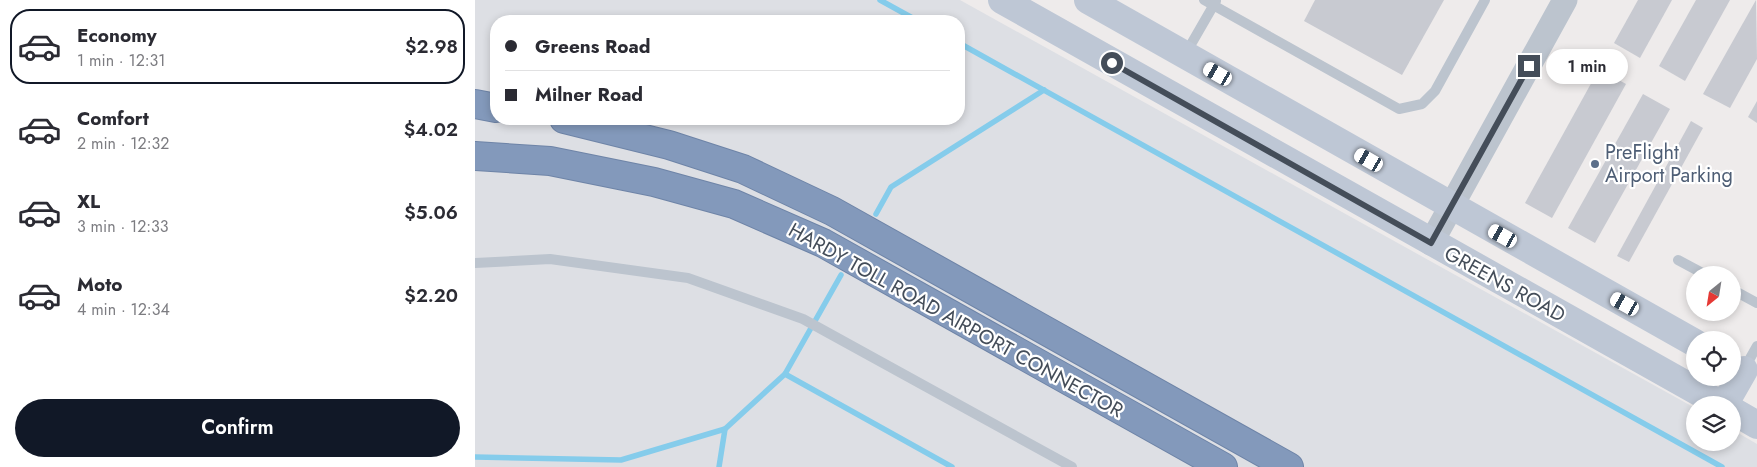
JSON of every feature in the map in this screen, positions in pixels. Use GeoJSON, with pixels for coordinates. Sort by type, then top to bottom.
{"type":"FeatureCollection","features":[{"type":"Feature","properties":{"kind":"highway"},"geometry":{"type":"LineString","coordinates":[[475,104],[490,107]]}},
{"type":"Feature","properties":{"kind":"highway","name":"HARDY TOLL ROAD AIRPORT CONNECTOR"},"geometry":{"type":"LineString","coordinates":[[588,125],[669,145],[743,169],[779,186],[840,216],[1289,467]]}},
{"type":"Feature","properties":{"kind":"highway","name":"HARDY TOLL ROAD AIRPORT CONNECTOR"},"geometry":{"type":"LineString","coordinates":[[475,156],[550,161],[654,182],[734,204],[823,243],[1223,467]]}},
{"type":"Feature","properties":{"kind":"main road","name":"GREENS ROAD"},"geometry":{"type":"LineString","coordinates":[[1002,0],[1431,243],[1707,396]]}},
{"type":"Feature","properties":{"kind":"main road","name":"GREENS ROAD"},"geometry":{"type":"LineString","coordinates":[[1088,0],[1451,207],[1686,338]]}},
{"type":"Feature","properties":{"kind":"main road"},"geometry":{"type":"LineString","coordinates":[[1164,92],[1185,55]]}},
{"type":"Feature","properties":{"kind":"main road"},"geometry":{"type":"LineString","coordinates":[[1729,396],[1744,371]]}},
{"type":"Feature","properties":{"kind":"main road"},"geometry":{"type":"LineString","coordinates":[[1741,415],[1757,424]]}},
{"type":"Feature","properties":{"kind":"street"},"geometry":{"type":"LineString","coordinates":[[1431,243],[1565,0]]}},
{"type":"Feature","properties":{"kind":"lane"},"geometry":{"type":"LineString","coordinates":[[1185,55],[1211,2],[1399,109],[1422,104],[1435,91],[1485,0]]}},
{"type":"Feature","properties":{"kind":"lane"},"geometry":{"type":"LineString","coordinates":[[475,263],[550,259],[688,278],[803,319],[1072,467]]}},
{"type":"Feature","properties":{"kind":"lane"},"geometry":{"type":"LineString","coordinates":[[1678,260],[1689,266]]}},
{"type":"Feature","properties":{"kind":"lane"},"geometry":{"type":"LineString","coordinates":[[1741,294],[1757,303]]}},
{"type":"Feature","properties":{"kind":"lane"},"geometry":{"type":"LineString","coordinates":[[1744,371],[1757,346]]}},
{"type":"Feature","properties":{"kind":"shaded area"},"geometry":{"type":"Polygon","coordinates":[[[475,0],[960,0],[1686,403],[1686,451],[1741,451],[1741,435],[1757,444],[1757,467],[475,467],[475,0]]]}},
{"type":"Feature","properties":{"kind":"building"},"geometry":{"type":"Polygon","coordinates":[[[1315,0],[1444,0],[1402,75],[1304,21],[1315,0]]]}},
{"type":"Feature","properties":{"kind":"building"},"geometry":{"type":"Polygon","coordinates":[[[1638,0],[1672,0],[1640,58],[1614,43],[1638,0]]]}},
{"type":"Feature","properties":{"kind":"building"},"geometry":{"type":"Polygon","coordinates":[[[1696,0],[1730,0],[1685,81],[1659,66],[1696,0]]]}},
{"type":"Feature","properties":{"kind":"building"},"geometry":{"type":"Polygon","coordinates":[[[1756,0],[1757,59],[1730,108],[1703,94],[1756,0]]]}},
{"type":"Feature","properties":{"kind":"building"},"geometry":{"type":"Polygon","coordinates":[[[1599,69],[1626,84],[1552,218],[1525,203],[1599,69]]]}},
{"type":"Feature","properties":{"kind":"building"},"geometry":{"type":"Polygon","coordinates":[[[1643,94],[1670,109],[1595,243],[1568,228],[1643,94]]]}},
{"type":"Feature","properties":{"kind":"building"},"geometry":{"type":"Polygon","coordinates":[[[1757,101],[1757,123],[1748,117],[1757,101]]]}},
{"type":"Feature","properties":{"kind":"building"},"geometry":{"type":"Polygon","coordinates":[[[1691,121],[1703,128],[1629,262],[1617,256],[1691,121]]]}},
{"type":"Feature","properties":{"kind":"waterway"},"geometry":{"type":"LineString","coordinates":[[880,0],[907,15]]}},
{"type":"Feature","properties":{"kind":"waterway"},"geometry":{"type":"LineString","coordinates":[[965,46],[1722,467]]}},
{"type":"Feature","properties":{"kind":"waterway"},"geometry":{"type":"LineString","coordinates":[[876,214],[891,187],[1044,90]]}},
{"type":"Feature","properties":{"kind":"waterway"},"geometry":{"type":"LineString","coordinates":[[475,457],[621,460],[725,429],[785,374],[841,275]]}},
{"type":"Feature","properties":{"kind":"waterway"},"geometry":{"type":"LineString","coordinates":[[785,374],[952,467]]}},
{"type":"Feature","properties":{"kind":"waterway"},"geometry":{"type":"LineString","coordinates":[[719,467],[725,429]]}},
{"type":"Feature","properties":{"kind":"place","name":"PreFlight Airport Parking"},"geometry":{"type":"Point","coordinates":[1595,164]}},
{"type":"Feature","properties":{"kind":"route"},"geometry":{"type":"LineString","coordinates":[[1112,63],[1431,243],[1529,66]]}}]}
